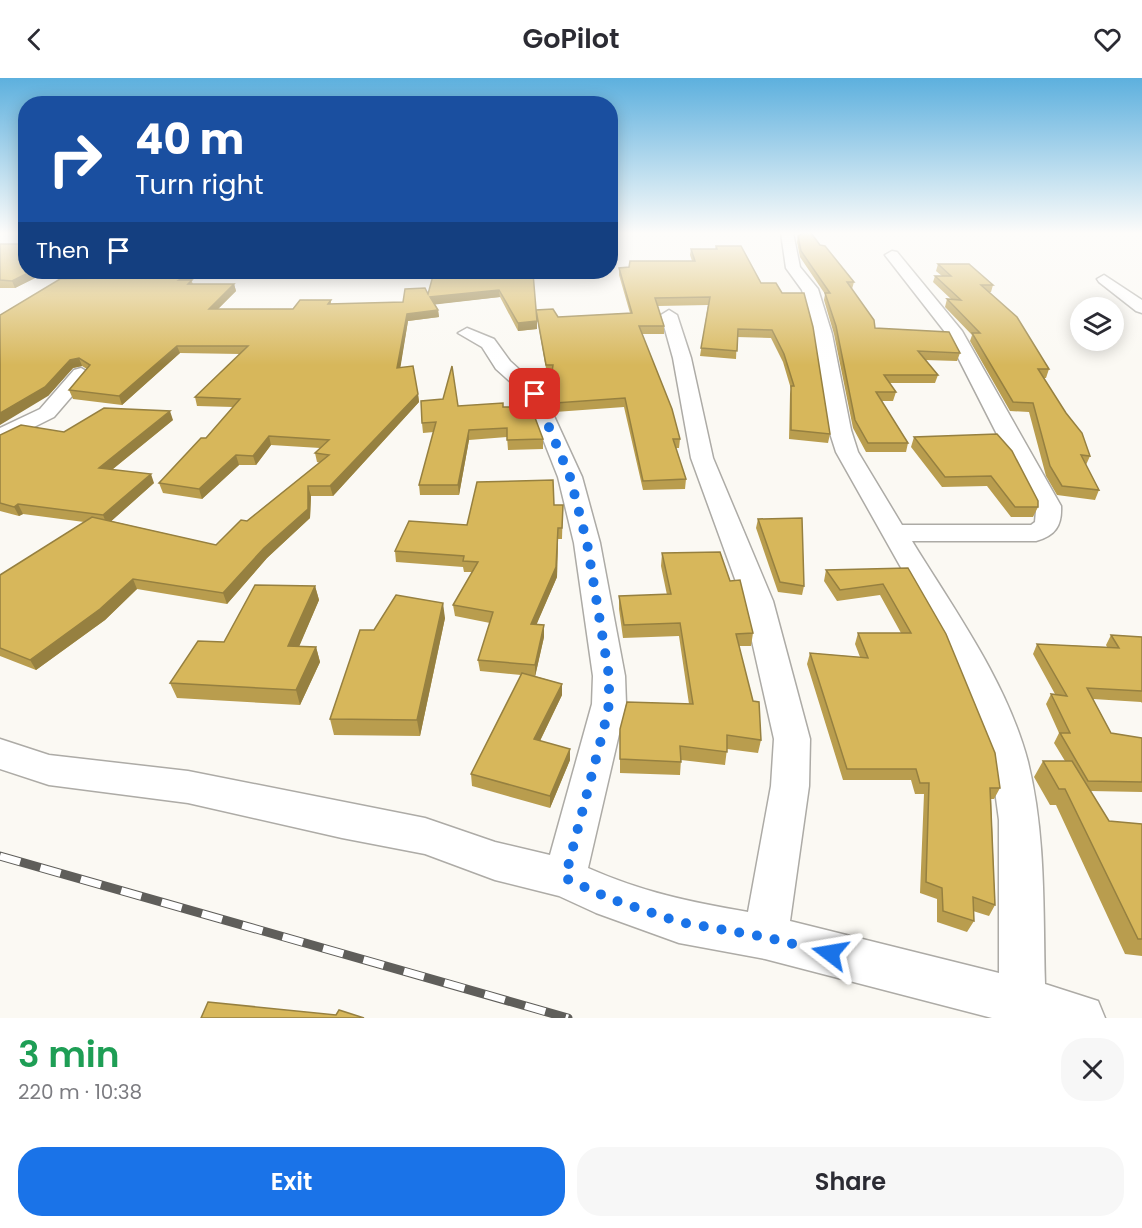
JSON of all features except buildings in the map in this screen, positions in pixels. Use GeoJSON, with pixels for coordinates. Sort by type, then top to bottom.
{"type":"FeatureCollection","features":[{"type":"Feature","properties":{"kind":"street"},"geometry":{"type":"LineString","coordinates":[[800,277],[810,289],[823,334],[840,430],[853,466],[894,533],[990,705],[1009,760],[1019,822],[1022,1002]]}},
{"type":"Feature","properties":{"kind":"street"},"geometry":{"type":"LineString","coordinates":[[894,533],[1036,532],[1045,528],[1049,522],[1048,506],[953,331],[910,277]]}},
{"type":"Feature","properties":{"kind":"street"},"geometry":{"type":"LineString","coordinates":[[1104,279],[1142,308]]}},
{"type":"Feature","properties":{"kind":"street"},"geometry":{"type":"LineString","coordinates":[[669,315],[682,358],[702,458],[758,601],[792,739],[790,786],[765,937]]}},
{"type":"Feature","properties":{"kind":"street"},"geometry":{"type":"LineString","coordinates":[[467,333],[488,343],[503,365],[535,394],[570,477],[587,543],[609,676],[609,704],[565,878]]}},
{"type":"Feature","properties":{"kind":"street"},"geometry":{"type":"LineString","coordinates":[[0,437],[47,413],[81,374]]}},
{"type":"Feature","properties":{"kind":"street"},"geometry":{"type":"LineString","coordinates":[[0,754],[48,770],[188,787],[342,821],[425,836],[495,861],[565,878],[611,899],[679,922],[765,937],[1081,1018]]}},
{"type":"Feature","properties":{"kind":"railway"},"geometry":{"type":"LineString","coordinates":[[0,856],[568,1018]]}},
{"type":"Feature","properties":{"kind":"route"},"geometry":{"type":"LineString","coordinates":[[535,394],[570,477],[579,510],[596,591],[609,676],[609,704],[604,728],[565,878],[611,899],[679,922],[765,937],[830,953]]}}]}
